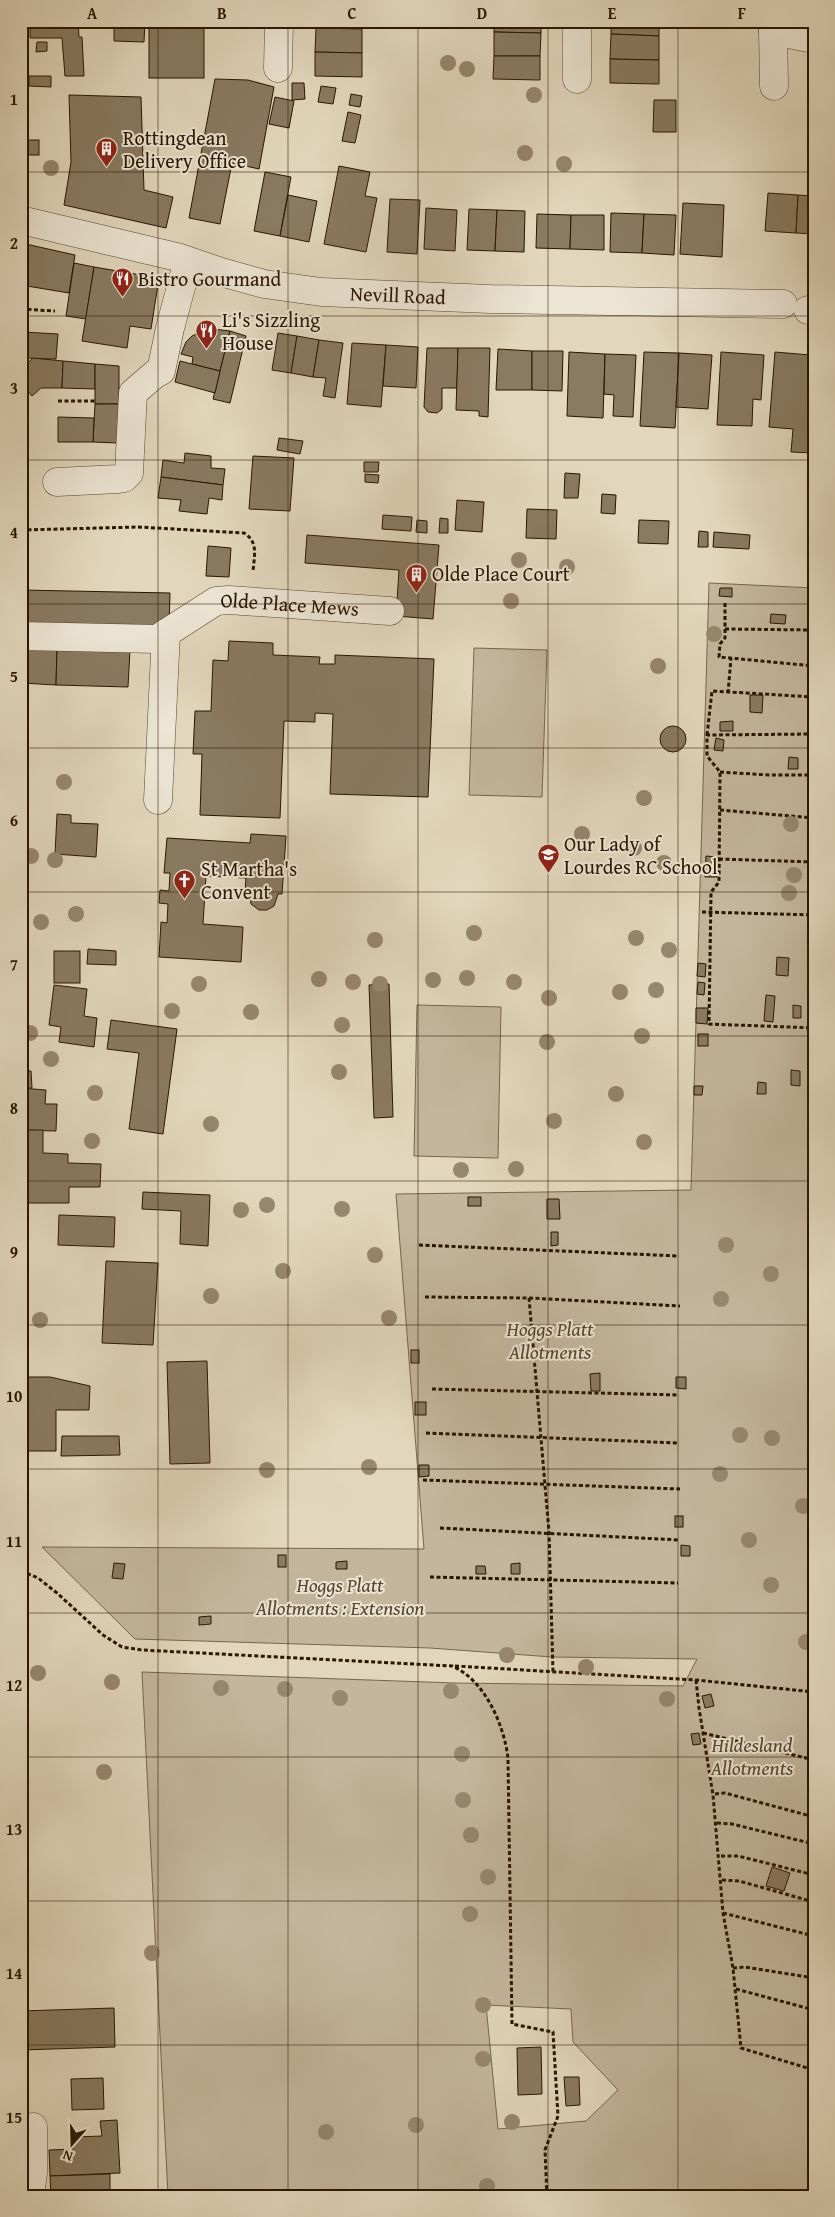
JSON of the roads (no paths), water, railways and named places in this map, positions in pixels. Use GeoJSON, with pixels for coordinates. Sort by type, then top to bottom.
{"type":"FeatureCollection","features":[{"type":"Feature","properties":{"kind":"street"},"geometry":{"type":"LineString","coordinates":[[278,68],[279,21]]}},
{"type":"Feature","properties":{"kind":"street"},"geometry":{"type":"LineString","coordinates":[[577,21],[577,79]]}},
{"type":"Feature","properties":{"kind":"street"},"geometry":{"type":"LineString","coordinates":[[774,86],[773,26],[814,39]]}},
{"type":"Feature","properties":{"kind":"street","name":"Nevill Road"},"geometry":{"type":"LineString","coordinates":[[21,220],[188,261],[264,284],[321,292],[802,308]]}},
{"type":"Feature","properties":{"kind":"street"},"geometry":{"type":"LineString","coordinates":[[57,482],[118,480],[124,478],[129,473],[133,394],[154,374],[162,371],[170,328],[188,261]]}},
{"type":"Feature","properties":{"kind":"street","name":"Olde Place Mews"},"geometry":{"type":"LineString","coordinates":[[21,636],[158,639],[216,601],[390,611]]}},
{"type":"Feature","properties":{"kind":"street"},"geometry":{"type":"LineString","coordinates":[[158,800],[166,633]]}},
{"type":"Feature","properties":{"kind":"street"},"geometry":{"type":"LineString","coordinates":[[30,2196],[33,2173],[33,2127]]}},
{"type":"Feature","properties":{"kind":"place","name":"Rottingdean Delivery Office"},"geometry":{"type":"Point","coordinates":[107,168]}},
{"type":"Feature","properties":{"kind":"place","name":"Bistro Gourmand"},"geometry":{"type":"Point","coordinates":[122,298]}},
{"type":"Feature","properties":{"kind":"place","name":"Li's Sizzling House"},"geometry":{"type":"Point","coordinates":[206,350]}},
{"type":"Feature","properties":{"kind":"place","name":"Olde Place Court"},"geometry":{"type":"Point","coordinates":[416,593]}},
{"type":"Feature","properties":{"kind":"place","name":"Our Lady of Lourdes RC School"},"geometry":{"type":"Point","coordinates":[548,874]}},
{"type":"Feature","properties":{"kind":"place","name":"St Martha's Convent"},"geometry":{"type":"Point","coordinates":[185,900]}},
{"type":"Feature","properties":{"kind":"park label","name":"Hoggs Platt Allotments"},"geometry":{"type":"Point","coordinates":[550,1340]}},
{"type":"Feature","properties":{"kind":"park label","name":"Hoggs Platt Allotments : Extension"},"geometry":{"type":"Point","coordinates":[340,1596]}},
{"type":"Feature","properties":{"kind":"park label","name":"Hildesland Allotments"},"geometry":{"type":"Point","coordinates":[752,1756]}}]}
